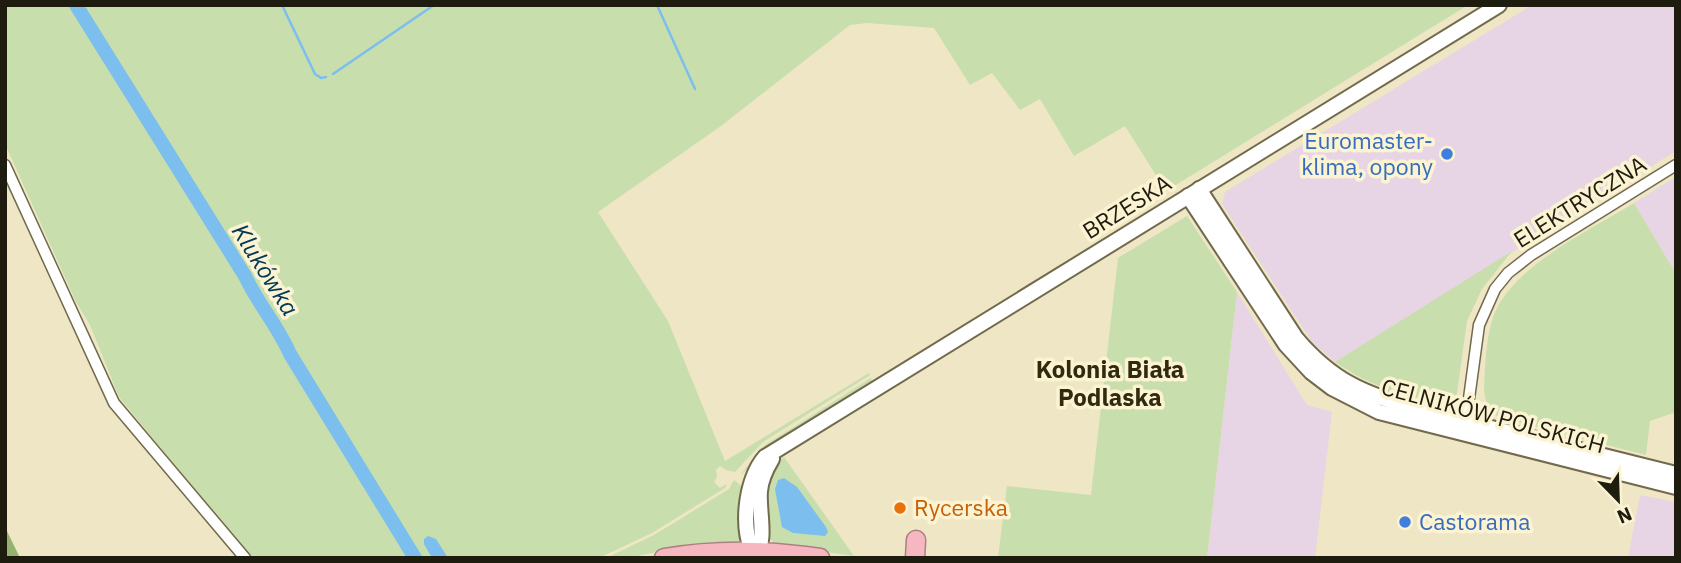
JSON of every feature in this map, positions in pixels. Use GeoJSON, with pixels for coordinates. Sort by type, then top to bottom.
{"type":"FeatureCollection","features":[{"type":"Feature","properties":{"kind":"highway"},"geometry":{"type":"LineString","coordinates":[[664,558],[706,552],[820,558]]}},
{"type":"Feature","properties":{"kind":"street","name":"BRZESKA"},"geometry":{"type":"LineString","coordinates":[[755,555],[761,484],[779,447],[1499,5]]}},
{"type":"Feature","properties":{"kind":"street","name":"ELEKTRYCZNA"},"geometry":{"type":"LineString","coordinates":[[1465,428],[1479,325],[1502,281],[1531,255],[1676,164]]}},
{"type":"Feature","properties":{"kind":"street"},"geometry":{"type":"LineString","coordinates":[[5,165],[114,403],[245,558]]}},
{"type":"Feature","properties":{"kind":"street","name":"CELNIKÓW POLSKICH"},"geometry":{"type":"LineString","coordinates":[[1194,193],[1266,316],[1332,388],[1355,402],[1379,412],[1676,474]]}},
{"type":"Feature","properties":{"kind":"street","name":"CELNIKÓW POLSKICH"},"geometry":{"type":"LineString","coordinates":[[1465,428],[1676,487]]}},
{"type":"Feature","properties":{"kind":"shaded area"},"geometry":{"type":"Polygon","coordinates":[[[1532,5],[1676,5],[1676,151],[1335,362],[1313,343],[1222,204],[1225,192],[1532,5]]]}},
{"type":"Feature","properties":{"kind":"shaded area"},"geometry":{"type":"Polygon","coordinates":[[[1676,177],[1676,274],[1634,203],[1676,177]]]}},
{"type":"Feature","properties":{"kind":"shaded area"},"geometry":{"type":"Polygon","coordinates":[[[1237,292],[1307,405],[1332,412],[1315,558],[1207,558],[1237,292]]]}},
{"type":"Feature","properties":{"kind":"shaded area"},"geometry":{"type":"Polygon","coordinates":[[[1640,495],[1676,502],[1676,558],[1628,558],[1640,495]]]}},
{"type":"Feature","properties":{"kind":"green space"},"geometry":{"type":"Polygon","coordinates":[[[5,5],[1468,5],[1166,191],[1125,126],[1074,156],[1040,99],[1020,110],[992,73],[970,85],[934,28],[867,23],[850,25],[721,126],[598,212],[668,321],[725,461],[869,373],[870,375],[763,442],[735,472],[720,466],[716,470],[717,477],[714,482],[720,488],[727,484],[725,488],[652,533],[599,558],[251,558],[119,397],[90,325],[76,302],[5,144],[5,5]]]}},
{"type":"Feature","properties":{"kind":"green space"},"geometry":{"type":"Polygon","coordinates":[[[1634,203],[1676,274],[1676,412],[1650,421],[1646,455],[1498,417],[1486,401],[1484,383],[1489,334],[1501,301],[1527,272],[1544,258],[1634,203]]]}},
{"type":"Feature","properties":{"kind":"green space"},"geometry":{"type":"Polygon","coordinates":[[[1187,216],[1237,292],[1207,558],[998,558],[1007,486],[1091,495],[1118,258],[1187,216]]]}},
{"type":"Feature","properties":{"kind":"green space"},"geometry":{"type":"Polygon","coordinates":[[[1512,251],[1482,289],[1467,321],[1456,400],[1445,406],[1401,394],[1361,378],[1335,362],[1512,251]]]}},
{"type":"Feature","properties":{"kind":"green space"},"geometry":{"type":"Polygon","coordinates":[[[871,378],[873,382],[870,386],[741,474],[765,445],[871,378]]]}},
{"type":"Feature","properties":{"kind":"green space"},"geometry":{"type":"Polygon","coordinates":[[[784,457],[854,556],[777,545],[767,537],[763,510],[771,467],[784,457]]]}},
{"type":"Feature","properties":{"kind":"green space"},"geometry":{"type":"Polygon","coordinates":[[[734,480],[743,487],[742,538],[738,541],[675,548],[629,558],[606,558],[654,535],[729,489],[734,480]]]}},
{"type":"Feature","properties":{"kind":"green space"},"geometry":{"type":"Polygon","coordinates":[[[5,527],[20,558],[5,558],[5,527]]]}},
{"type":"Feature","properties":{"kind":"water"},"geometry":{"type":"Polygon","coordinates":[[[784,478],[797,487],[826,527],[828,532],[825,536],[793,533],[782,527],[775,489],[778,480],[784,478]]]}},
{"type":"Feature","properties":{"kind":"water"},"geometry":{"type":"Polygon","coordinates":[[[428,536],[436,539],[448,558],[432,558],[424,544],[424,539],[428,536]]]}},
{"type":"Feature","properties":{"kind":"waterway","name":"Klukówka"},"geometry":{"type":"LineString","coordinates":[[76,5],[245,276],[415,558]]}},
{"type":"Feature","properties":{"kind":"waterway"},"geometry":{"type":"LineString","coordinates":[[282,5],[315,74],[321,78],[326,77]]}},
{"type":"Feature","properties":{"kind":"waterway"},"geometry":{"type":"LineString","coordinates":[[333,74],[434,5]]}},
{"type":"Feature","properties":{"kind":"waterway"},"geometry":{"type":"LineString","coordinates":[[657,5],[695,89]]}},
{"type":"Feature","properties":{"kind":"place","name":"Euromaster- klima, opony"},"geometry":{"type":"Point","coordinates":[1447,154]}},
{"type":"Feature","properties":{"kind":"place","name":"Rycerska"},"geometry":{"type":"Point","coordinates":[900,508]}},
{"type":"Feature","properties":{"kind":"place","name":"Castorama"},"geometry":{"type":"Point","coordinates":[1405,522]}},
{"type":"Feature","properties":{"kind":"district","name":"Kolonia Biała Podlaska"},"geometry":{"type":"Point","coordinates":[1110,384]}}]}
